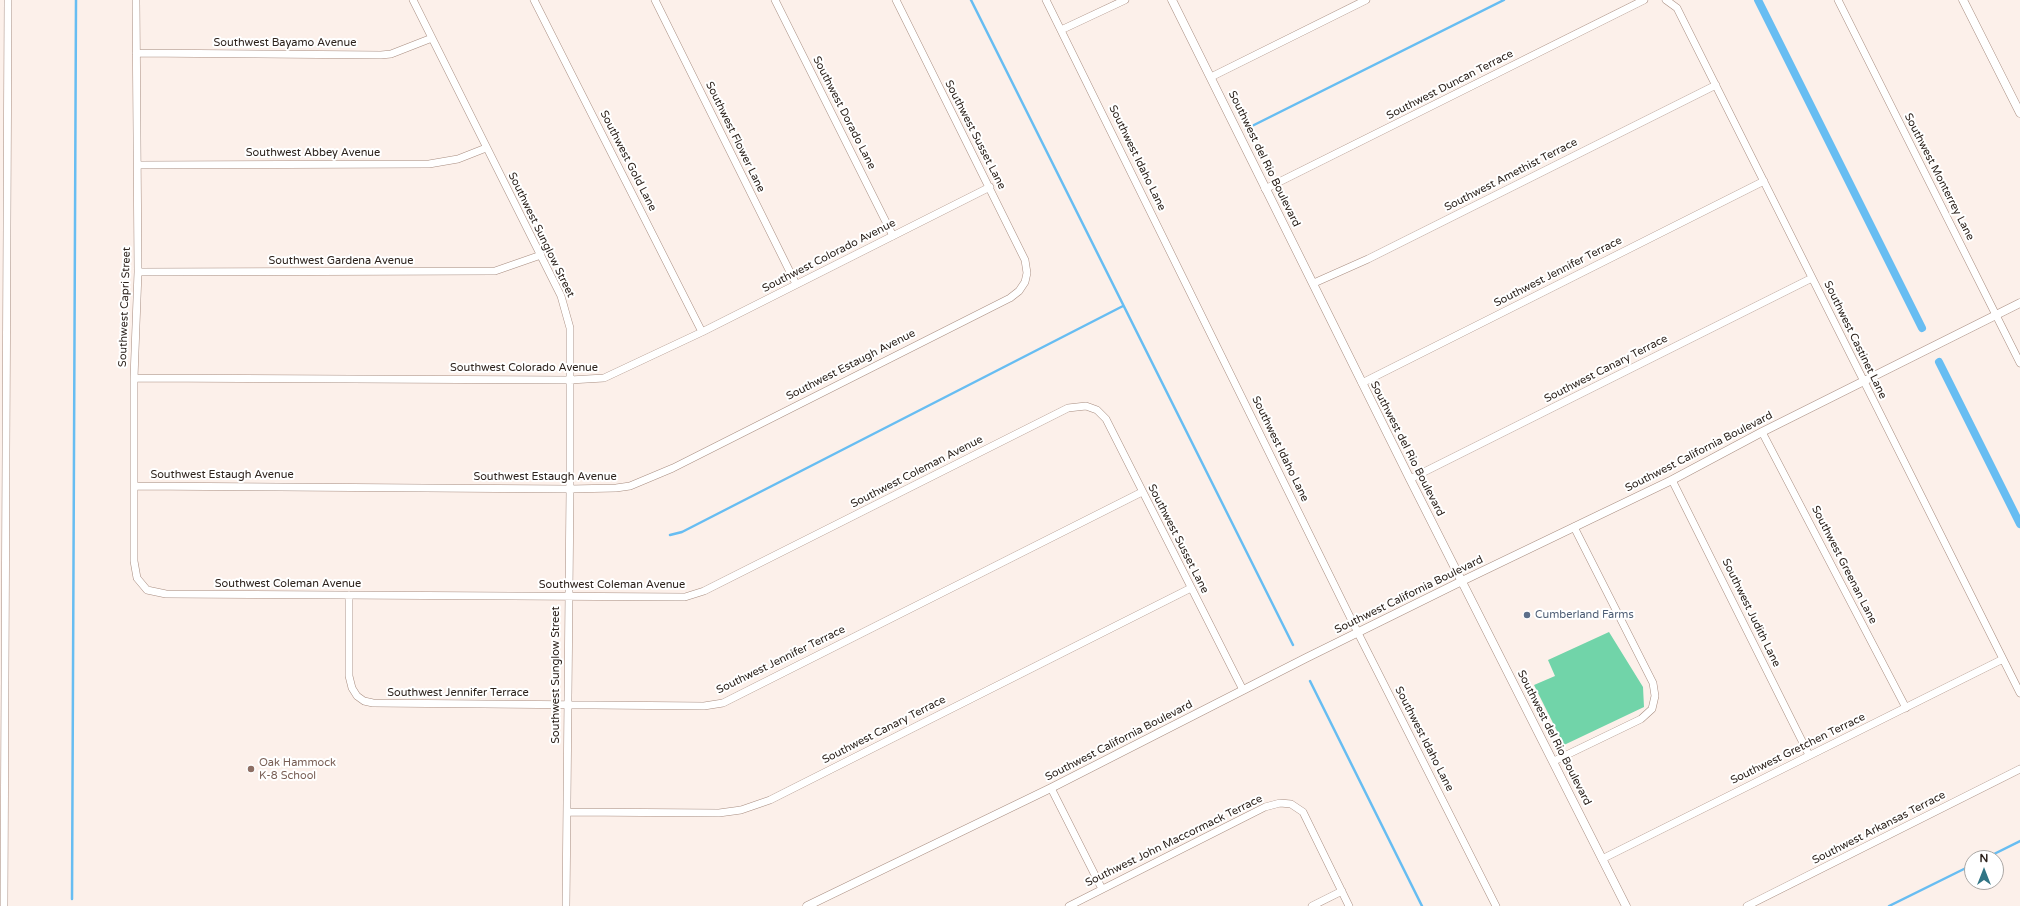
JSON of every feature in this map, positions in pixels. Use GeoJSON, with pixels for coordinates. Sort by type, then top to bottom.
{"type":"FeatureCollection","features":[{"type":"Feature","properties":{"kind":"street"},"geometry":{"type":"LineString","coordinates":[[4,906],[2,808],[2,404],[8,0]]}},
{"type":"Feature","properties":{"kind":"street","name":"Southwest Capri Street"},"geometry":{"type":"LineString","coordinates":[[136,0],[138,272],[134,378],[135,574],[147,590],[166,594]]}},
{"type":"Feature","properties":{"kind":"street","name":"Southwest Sunglow Street"},"geometry":{"type":"LineString","coordinates":[[413,0],[561,296],[570,328],[566,906]]}},
{"type":"Feature","properties":{"kind":"street","name":"Southwest Gold Lane"},"geometry":{"type":"LineString","coordinates":[[534,0],[702,332]]}},
{"type":"Feature","properties":{"kind":"street","name":"Southwest Flower Lane"},"geometry":{"type":"LineString","coordinates":[[655,0],[796,284]]}},
{"type":"Feature","properties":{"kind":"street","name":"Southwest Dorado Lane"},"geometry":{"type":"LineString","coordinates":[[775,0],[893,236]]}},
{"type":"Feature","properties":{"kind":"street","name":"Southwest Susset Lane"},"geometry":{"type":"LineString","coordinates":[[896,0],[1025,260],[1027,273],[1025,282]]}},
{"type":"Feature","properties":{"kind":"street","name":"Southwest Idaho Lane"},"geometry":{"type":"LineString","coordinates":[[1046,0],[1358,633],[1496,906]]}},
{"type":"Feature","properties":{"kind":"street"},"geometry":{"type":"LineString","coordinates":[[1061,30],[1125,0]]}},
{"type":"Feature","properties":{"kind":"street","name":"Southwest del Rio Boulevard"},"geometry":{"type":"LineString","coordinates":[[1172,0],[1265,189],[1314,283],[1410,479],[1554,761],[1626,906]]}},
{"type":"Feature","properties":{"kind":"street"},"geometry":{"type":"LineString","coordinates":[[1211,77],[1366,0]]}},
{"type":"Feature","properties":{"kind":"street","name":"Southwest Duncan Terrace"},"geometry":{"type":"LineString","coordinates":[[1265,189],[1644,0]]}},
{"type":"Feature","properties":{"kind":"street","name":"Southwest Castinet Lane"},"geometry":{"type":"LineString","coordinates":[[1666,0],[1677,8],[2020,693]]}},
{"type":"Feature","properties":{"kind":"street","name":"Southwest Monterrey Lane"},"geometry":{"type":"LineString","coordinates":[[1838,0],[2020,364]]}},
{"type":"Feature","properties":{"kind":"street"},"geometry":{"type":"LineString","coordinates":[[1963,0],[2020,113]]}},
{"type":"Feature","properties":{"kind":"street","name":"Southwest Bayamo Avenue"},"geometry":{"type":"LineString","coordinates":[[136,54],[381,55],[391,54],[432,38]]}},
{"type":"Feature","properties":{"kind":"street","name":"Southwest Amethist Terrace"},"geometry":{"type":"LineString","coordinates":[[1314,283],[1375,255],[1716,85]]}},
{"type":"Feature","properties":{"kind":"street","name":"Southwest Abbey Avenue"},"geometry":{"type":"LineString","coordinates":[[138,165],[429,164],[458,159],[486,148]]}},
{"type":"Feature","properties":{"kind":"street","name":"Southwest Jennifer Terrace"},"geometry":{"type":"LineString","coordinates":[[1362,383],[1764,181]]}},
{"type":"Feature","properties":{"kind":"street","name":"Southwest Colorado Avenue"},"geometry":{"type":"LineString","coordinates":[[134,378],[570,380],[604,378],[702,332],[990,187]]}},
{"type":"Feature","properties":{"kind":"street","name":"Southwest Gardena Avenue"},"geometry":{"type":"LineString","coordinates":[[138,272],[495,271],[541,255]]}},
{"type":"Feature","properties":{"kind":"street","name":"Southwest Canary Terrace"},"geometry":{"type":"LineString","coordinates":[[1410,479],[1812,278]]}},
{"type":"Feature","properties":{"kind":"street","name":"Southwest Estaugh Avenue"},"geometry":{"type":"LineString","coordinates":[[134,486],[616,488],[648,479],[1010,298],[1019,291],[1025,282]]}},
{"type":"Feature","properties":{"kind":"street","name":"Southwest California Boulevard"},"geometry":{"type":"LineString","coordinates":[[807,906],[1051,788],[1462,581],[1672,480],[1762,432],[2020,302]]}},
{"type":"Feature","properties":{"kind":"street","name":"Southwest Susset Lane"},"geometry":{"type":"LineString","coordinates":[[1086,406],[1097,410],[1106,419],[1243,690]]}},
{"type":"Feature","properties":{"kind":"street","name":"Southwest Coleman Avenue"},"geometry":{"type":"LineString","coordinates":[[166,594],[685,597],[704,591],[1068,408],[1086,406]]}},
{"type":"Feature","properties":{"kind":"street","name":"Southwest Greenan Lane"},"geometry":{"type":"LineString","coordinates":[[1762,432],[1906,708]]}},
{"type":"Feature","properties":{"kind":"street","name":"Southwest Judith Lane"},"geometry":{"type":"LineString","coordinates":[[1672,480],[1809,755]]}},
{"type":"Feature","properties":{"kind":"street","name":"Southwest Jennifer Terrace"},"geometry":{"type":"LineString","coordinates":[[349,595],[349,676],[352,688],[357,696],[373,703],[704,706],[724,702],[1142,492]]}},
{"type":"Feature","properties":{"kind":"street"},"geometry":{"type":"LineString","coordinates":[[1554,761],[1641,719],[1652,709],[1655,696],[1653,682],[1574,527]]}},
{"type":"Feature","properties":{"kind":"street","name":"Southwest Canary Terrace"},"geometry":{"type":"LineString","coordinates":[[567,812],[719,813],[741,810],[770,800],[1191,588]]}},
{"type":"Feature","properties":{"kind":"street","name":"Southwest Gretchen Terrace"},"geometry":{"type":"LineString","coordinates":[[1602,859],[2003,659]]}},
{"type":"Feature","properties":{"kind":"street","name":"Southwest Arkansas Terrace"},"geometry":{"type":"LineString","coordinates":[[1747,906],[2020,769]]}},
{"type":"Feature","properties":{"kind":"street"},"geometry":{"type":"LineString","coordinates":[[1051,788],[1102,890]]}},
{"type":"Feature","properties":{"kind":"street","name":"Southwest John Maccormack Terrace"},"geometry":{"type":"LineString","coordinates":[[1069,906],[1265,807],[1280,803],[1291,804],[1303,812],[1342,891]]}},
{"type":"Feature","properties":{"kind":"street"},"geometry":{"type":"LineString","coordinates":[[1312,906],[1342,891],[1349,906]]}},
{"type":"Feature","properties":{"kind":"green space"},"geometry":{"type":"Polygon","coordinates":[[[1609,632],[1643,687],[1644,707],[1564,745],[1534,685],[1555,676],[1548,660],[1609,632]]]}},
{"type":"Feature","properties":{"kind":"waterway"},"geometry":{"type":"LineString","coordinates":[[72,899],[76,0]]}},
{"type":"Feature","properties":{"kind":"waterway"},"geometry":{"type":"LineString","coordinates":[[971,0],[1293,645]]}},
{"type":"Feature","properties":{"kind":"waterway"},"geometry":{"type":"LineString","coordinates":[[1246,129],[1504,0]]}},
{"type":"Feature","properties":{"kind":"waterway"},"geometry":{"type":"LineString","coordinates":[[1758,0],[1922,328]]}},
{"type":"Feature","properties":{"kind":"waterway"},"geometry":{"type":"LineString","coordinates":[[670,535],[682,532],[1123,306]]}},
{"type":"Feature","properties":{"kind":"waterway"},"geometry":{"type":"LineString","coordinates":[[1939,362],[2020,524]]}},
{"type":"Feature","properties":{"kind":"waterway"},"geometry":{"type":"LineString","coordinates":[[1310,681],[1422,906]]}},
{"type":"Feature","properties":{"kind":"waterway"},"geometry":{"type":"LineString","coordinates":[[2002,850],[2020,841]]}},
{"type":"Feature","properties":{"kind":"waterway"},"geometry":{"type":"LineString","coordinates":[[1889,906],[1964,869]]}},
{"type":"Feature","properties":{"kind":"place","name":"Cumberland Farms"},"geometry":{"type":"Point","coordinates":[1527,615]}},
{"type":"Feature","properties":{"kind":"place","name":"Oak Hammock K-8 School"},"geometry":{"type":"Point","coordinates":[251,769]}}]}
